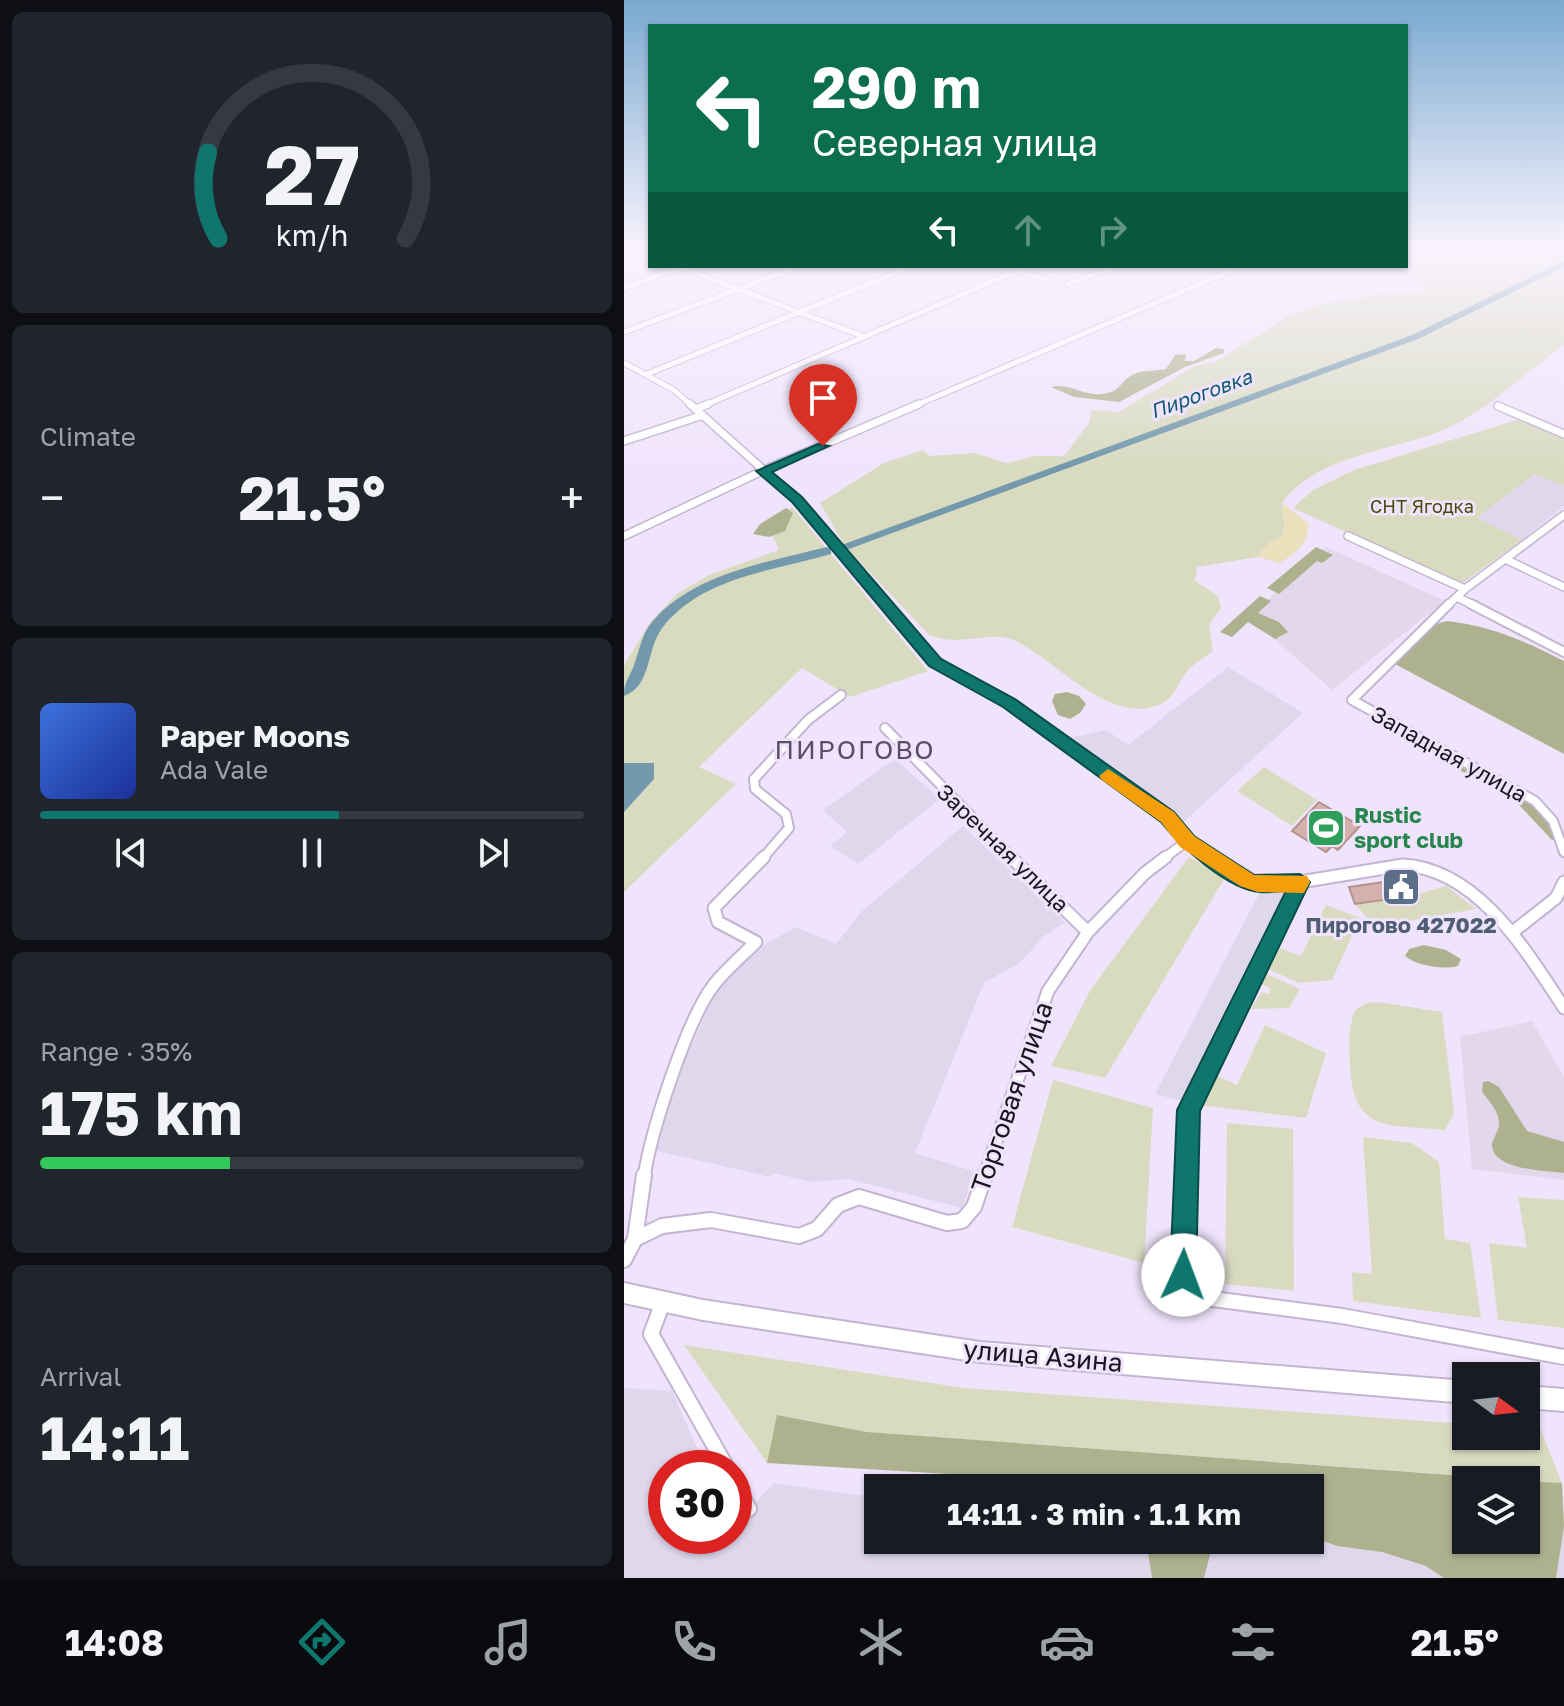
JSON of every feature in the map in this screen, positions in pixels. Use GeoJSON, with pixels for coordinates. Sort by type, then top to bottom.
{"type":"FeatureCollection","features":[{"type":"Feature","properties":{"kind":"main road","name":"улица Азина"},"geometry":{"type":"LineString","coordinates":[[624,1293],[663,1302],[980,1352],[1452,1391]]}},
{"type":"Feature","properties":{"kind":"main road"},"geometry":{"type":"LineString","coordinates":[[1540,1398],[1564,1400]]}},
{"type":"Feature","properties":{"kind":"street"},"geometry":{"type":"LineString","coordinates":[[624,332],[657,320]]}},
{"type":"Feature","properties":{"kind":"street"},"geometry":{"type":"LineString","coordinates":[[647,374],[778,320]]}},
{"type":"Feature","properties":{"kind":"street"},"geometry":{"type":"LineString","coordinates":[[821,320],[865,337]]}},
{"type":"Feature","properties":{"kind":"street"},"geometry":{"type":"LineString","coordinates":[[624,441],[698,412],[905,320]]}},
{"type":"Feature","properties":{"kind":"street"},"geometry":{"type":"LineString","coordinates":[[624,536],[762,471],[1116,320]]}},
{"type":"Feature","properties":{"kind":"street"},"geometry":{"type":"LineString","coordinates":[[624,363],[647,374],[698,412],[797,500],[935,663],[1009,703],[1167,817],[1187,841],[1247,881],[1258,884],[1300,882],[1403,865],[1420,866],[1453,880],[1472,892],[1514,931],[1564,1008]]}},
{"type":"Feature","properties":{"kind":"street"},"geometry":{"type":"LineString","coordinates":[[1498,406],[1564,434]]}},
{"type":"Feature","properties":{"kind":"street","name":"Западная улица"},"geometry":{"type":"LineString","coordinates":[[1564,515],[1465,589],[1352,700],[1535,801],[1553,821],[1564,852]]}},
{"type":"Feature","properties":{"kind":"street"},"geometry":{"type":"LineString","coordinates":[[1348,536],[1465,589]]}},
{"type":"Feature","properties":{"kind":"street"},"geometry":{"type":"LineString","coordinates":[[1505,559],[1564,587]]}},
{"type":"Feature","properties":{"kind":"street"},"geometry":{"type":"LineString","coordinates":[[1457,597],[1564,652]]}},
{"type":"Feature","properties":{"kind":"street"},"geometry":{"type":"LineString","coordinates":[[624,1260],[635,1239],[648,1150],[695,1016],[713,986],[756,942],[718,922],[714,908],[782,839],[789,828],[786,814],[755,789],[754,779],[808,720],[841,695]]}},
{"type":"Feature","properties":{"kind":"street","name":"Заречная улица"},"geometry":{"type":"LineString","coordinates":[[885,728],[952,800],[1088,932]]}},
{"type":"Feature","properties":{"kind":"street","name":"Торговая улица"},"geometry":{"type":"LineString","coordinates":[[635,1239],[662,1226],[711,1220],[799,1236],[817,1229],[838,1205],[859,1197],[947,1223],[962,1221],[974,1207],[1048,991],[1088,932],[1145,873],[1187,841]]}},
{"type":"Feature","properties":{"kind":"street"},"geometry":{"type":"LineString","coordinates":[[1300,882],[1188,1110],[1183,1275],[1192,1290],[1205,1298],[1342,1316],[1564,1357]]}},
{"type":"Feature","properties":{"kind":"street"},"geometry":{"type":"LineString","coordinates":[[1514,931],[1556,898],[1564,882]]}},
{"type":"Feature","properties":{"kind":"street"},"geometry":{"type":"LineString","coordinates":[[663,1302],[651,1334],[717,1450]]}},
{"type":"Feature","properties":{"kind":"shaded area"},"geometry":{"type":"Polygon","coordinates":[[[1535,474],[1564,486],[1564,506],[1522,540],[1476,519],[1535,474]]]}},
{"type":"Feature","properties":{"kind":"shaded area"},"geometry":{"type":"Polygon","coordinates":[[[1326,547],[1445,601],[1332,690],[1249,616],[1326,547]]]}},
{"type":"Feature","properties":{"kind":"shaded area"},"geometry":{"type":"Polygon","coordinates":[[[1228,667],[1303,713],[1178,827],[1062,740],[1106,730],[1128,745],[1228,667]]]}},
{"type":"Feature","properties":{"kind":"shaded area"},"geometry":{"type":"Polygon","coordinates":[[[895,759],[940,799],[858,864],[830,846],[847,832],[823,810],[895,759]]]}},
{"type":"Feature","properties":{"kind":"shaded area"},"geometry":{"type":"Polygon","coordinates":[[[963,826],[1065,922],[1043,937],[1020,963],[984,983],[915,1153],[976,1172],[962,1208],[849,1179],[810,1182],[775,1173],[770,1177],[657,1151],[675,1083],[713,998],[751,952],[796,927],[836,944],[861,912],[963,826]]]}},
{"type":"Feature","properties":{"kind":"shaded area"},"geometry":{"type":"Polygon","coordinates":[[[1262,888],[1288,890],[1186,1102],[1155,1094],[1262,888]]]}},
{"type":"Feature","properties":{"kind":"shaded area"},"geometry":{"type":"Polygon","coordinates":[[[1532,1021],[1564,1077],[1564,1180],[1472,1169],[1460,1037],[1532,1021]]]}},
{"type":"Feature","properties":{"kind":"shaded area"},"geometry":{"type":"Polygon","coordinates":[[[624,1388],[672,1391],[698,1450],[648,1450],[648,1554],[752,1554],[752,1505],[774,1483],[864,1496],[864,1554],[1324,1554],[1324,1514],[1452,1537],[1452,1554],[1540,1554],[1540,1521],[1564,1522],[1564,1578],[624,1578],[624,1388]]]}},
{"type":"Feature","properties":{"kind":"green space"},"geometry":{"type":"Polygon","coordinates":[[[1283,320],[1564,320],[1564,345],[1469,417],[1432,434],[1362,455],[1318,473],[1298,486],[1282,503],[1282,534],[1258,557],[1197,567],[1195,581],[1218,596],[1221,608],[1209,625],[1213,651],[1189,669],[1172,696],[1163,703],[1143,709],[1123,707],[1103,699],[1013,640],[994,637],[952,640],[929,635],[845,546],[820,503],[884,463],[923,450],[929,456],[975,453],[1007,463],[1034,456],[1064,456],[1089,423],[1092,410],[1119,412],[1195,366],[1215,362],[1283,320]]]}},
{"type":"Feature","properties":{"kind":"green space"},"geometry":{"type":"Polygon","coordinates":[[[1216,348],[1224,349],[1224,353],[1185,367],[1119,402],[1074,397],[1051,387],[1109,393],[1134,374],[1166,369],[1175,355],[1186,354],[1185,361],[1194,361],[1216,348]]]}},
{"type":"Feature","properties":{"kind":"green space","name":"СНТ Ягодка"},"geometry":{"type":"Polygon","coordinates":[[[1523,418],[1564,436],[1564,486],[1535,474],[1477,518],[1522,540],[1461,584],[1293,508],[1313,490],[1354,470],[1523,418]]]}},
{"type":"Feature","properties":{"kind":"green space"},"geometry":{"type":"Polygon","coordinates":[[[792,507],[928,671],[850,697],[802,668],[699,767],[736,784],[624,892],[624,665],[651,621],[677,594],[709,575],[779,550],[769,529],[792,507]]]}},
{"type":"Feature","properties":{"kind":"green space"},"geometry":{"type":"Polygon","coordinates":[[[786,508],[793,513],[785,531],[769,537],[753,534],[760,524],[786,508]]]}},
{"type":"Feature","properties":{"kind":"green space"},"geometry":{"type":"Polygon","coordinates":[[[1316,547],[1333,555],[1322,563],[1317,561],[1279,594],[1267,588],[1316,547]]]}},
{"type":"Feature","properties":{"kind":"green space"},"geometry":{"type":"Polygon","coordinates":[[[1260,596],[1271,601],[1258,613],[1279,622],[1288,632],[1275,639],[1248,622],[1232,637],[1220,632],[1260,596]]]}},
{"type":"Feature","properties":{"kind":"green space"},"geometry":{"type":"Polygon","coordinates":[[[1447,621],[1507,635],[1564,661],[1564,754],[1393,663],[1436,624],[1447,621]]]}},
{"type":"Feature","properties":{"kind":"green space"},"geometry":{"type":"Polygon","coordinates":[[[1067,692],[1079,696],[1086,704],[1080,713],[1070,719],[1058,715],[1052,701],[1055,694],[1067,692]]]}},
{"type":"Feature","properties":{"kind":"green space"},"geometry":{"type":"Polygon","coordinates":[[[1456,763],[1500,783],[1531,802],[1552,826],[1556,840],[1552,840],[1518,804],[1458,769],[1456,763]]]}},
{"type":"Feature","properties":{"kind":"green space"},"geometry":{"type":"Polygon","coordinates":[[[1264,767],[1317,800],[1292,826],[1237,791],[1264,767]]]}},
{"type":"Feature","properties":{"kind":"green space"},"geometry":{"type":"Polygon","coordinates":[[[1189,857],[1226,876],[1105,1078],[1051,1066],[1091,989],[1189,857]]]}},
{"type":"Feature","properties":{"kind":"green space"},"geometry":{"type":"Polygon","coordinates":[[[1446,886],[1476,909],[1375,927],[1355,904],[1411,896],[1446,886]]]}},
{"type":"Feature","properties":{"kind":"green space"},"geometry":{"type":"Polygon","coordinates":[[[1326,905],[1360,918],[1332,980],[1299,983],[1268,969],[1280,948],[1301,956],[1326,905]]]}},
{"type":"Feature","properties":{"kind":"green space"},"geometry":{"type":"Polygon","coordinates":[[[1424,945],[1446,950],[1461,959],[1458,966],[1430,966],[1405,956],[1409,949],[1424,945]]]}},
{"type":"Feature","properties":{"kind":"green space"},"geometry":{"type":"Polygon","coordinates":[[[1265,973],[1300,989],[1289,1008],[1251,1009],[1262,992],[1269,994],[1271,989],[1259,983],[1265,973]]]}},
{"type":"Feature","properties":{"kind":"green space"},"geometry":{"type":"Polygon","coordinates":[[[1367,1003],[1442,1012],[1454,1114],[1445,1130],[1377,1121],[1366,1114],[1358,1103],[1350,1065],[1351,1024],[1355,1010],[1367,1003]]]}},
{"type":"Feature","properties":{"kind":"green space"},"geometry":{"type":"Polygon","coordinates":[[[1265,1025],[1326,1053],[1306,1118],[1199,1105],[1214,1074],[1237,1085],[1265,1025]]]}},
{"type":"Feature","properties":{"kind":"green space"},"geometry":{"type":"Polygon","coordinates":[[[1053,1080],[1153,1108],[1144,1263],[1012,1227],[1053,1080]]]}},
{"type":"Feature","properties":{"kind":"green space"},"geometry":{"type":"Polygon","coordinates":[[[1488,1081],[1499,1087],[1527,1131],[1564,1142],[1564,1173],[1521,1168],[1494,1153],[1492,1144],[1499,1120],[1494,1107],[1482,1092],[1483,1082],[1488,1081]]]}},
{"type":"Feature","properties":{"kind":"green space"},"geometry":{"type":"Polygon","coordinates":[[[1227,1123],[1293,1129],[1294,1291],[1225,1284],[1227,1123]]]}},
{"type":"Feature","properties":{"kind":"green space"},"geometry":{"type":"Polygon","coordinates":[[[1363,1137],[1412,1143],[1439,1162],[1445,1239],[1470,1243],[1481,1318],[1353,1301],[1352,1272],[1372,1274],[1363,1137]]]}},
{"type":"Feature","properties":{"kind":"green space"},"geometry":{"type":"Polygon","coordinates":[[[1518,1197],[1564,1200],[1564,1328],[1498,1320],[1489,1243],[1527,1248],[1518,1197]]]}},
{"type":"Feature","properties":{"kind":"green space"},"geometry":{"type":"Polygon","coordinates":[[[684,1345],[964,1388],[1452,1423],[1452,1450],[1540,1450],[1541,1430],[1562,1483],[1540,1481],[1540,1466],[1452,1466],[1452,1475],[866,1432],[778,1415],[767,1463],[684,1345]]]}},
{"type":"Feature","properties":{"kind":"green space"},"geometry":{"type":"Polygon","coordinates":[[[777,1415],[867,1432],[1452,1475],[1452,1554],[1540,1554],[1540,1482],[1562,1483],[1564,1526],[1556,1578],[1444,1578],[1426,1566],[1382,1552],[1324,1541],[1324,1474],[949,1474],[767,1463],[777,1415]]]}},
{"type":"Feature","properties":{"kind":"green space"},"geometry":{"type":"Polygon","coordinates":[[[1148,1554],[1210,1554],[1204,1578],[1152,1578],[1148,1554]]]}},
{"type":"Feature","properties":{"kind":"sand"},"geometry":{"type":"Polygon","coordinates":[[[1282,503],[1308,523],[1308,530],[1301,547],[1280,563],[1258,557],[1282,534],[1282,503]]]}},
{"type":"Feature","properties":{"kind":"water"},"geometry":{"type":"Polygon","coordinates":[[[624,763],[654,763],[654,779],[624,812],[624,763]]]}},
{"type":"Feature","properties":{"kind":"building","name":"Rustic sport club"},"geometry":{"type":"Polygon","coordinates":[[[1319,802],[1360,826],[1338,850],[1332,846],[1326,852],[1292,831],[1319,802]]]}},
{"type":"Feature","properties":{"kind":"building"},"geometry":{"type":"Polygon","coordinates":[[[1403,879],[1411,896],[1355,904],[1349,887],[1403,879]]]}},
{"type":"Feature","properties":{"kind":"waterway","name":"Пироговка"},"geometry":{"type":"LineString","coordinates":[[845,546],[1415,337],[1450,320]]}},
{"type":"Feature","properties":{"kind":"waterway","name":"Пироговка"},"geometry":{"type":"LineString","coordinates":[[624,691],[641,667],[656,626],[691,595],[735,576],[827,551]]}},
{"type":"Feature","properties":{"kind":"slow traffic"},"geometry":{"type":"LineString","coordinates":[[1108,776],[1167,817],[1187,841],[1247,881],[1258,884],[1300,882],[1297,888]]}},
{"type":"Feature","properties":{"kind":"place","name":"Rustic sport club"},"geometry":{"type":"Point","coordinates":[1326,828]}},
{"type":"Feature","properties":{"kind":"place","name":"Пирогово 427022"},"geometry":{"type":"Point","coordinates":[1401,887]}},
{"type":"Feature","properties":{"kind":"district","name":"ПИРОГОВО"},"geometry":{"type":"Point","coordinates":[855,750]}},
{"type":"Feature","properties":{"kind":"route"},"geometry":{"type":"LineString","coordinates":[[823,446],[762,471],[797,500],[935,663],[1009,703],[1167,817],[1187,841],[1247,881],[1258,884],[1300,882],[1188,1110],[1183,1275]]}}]}
